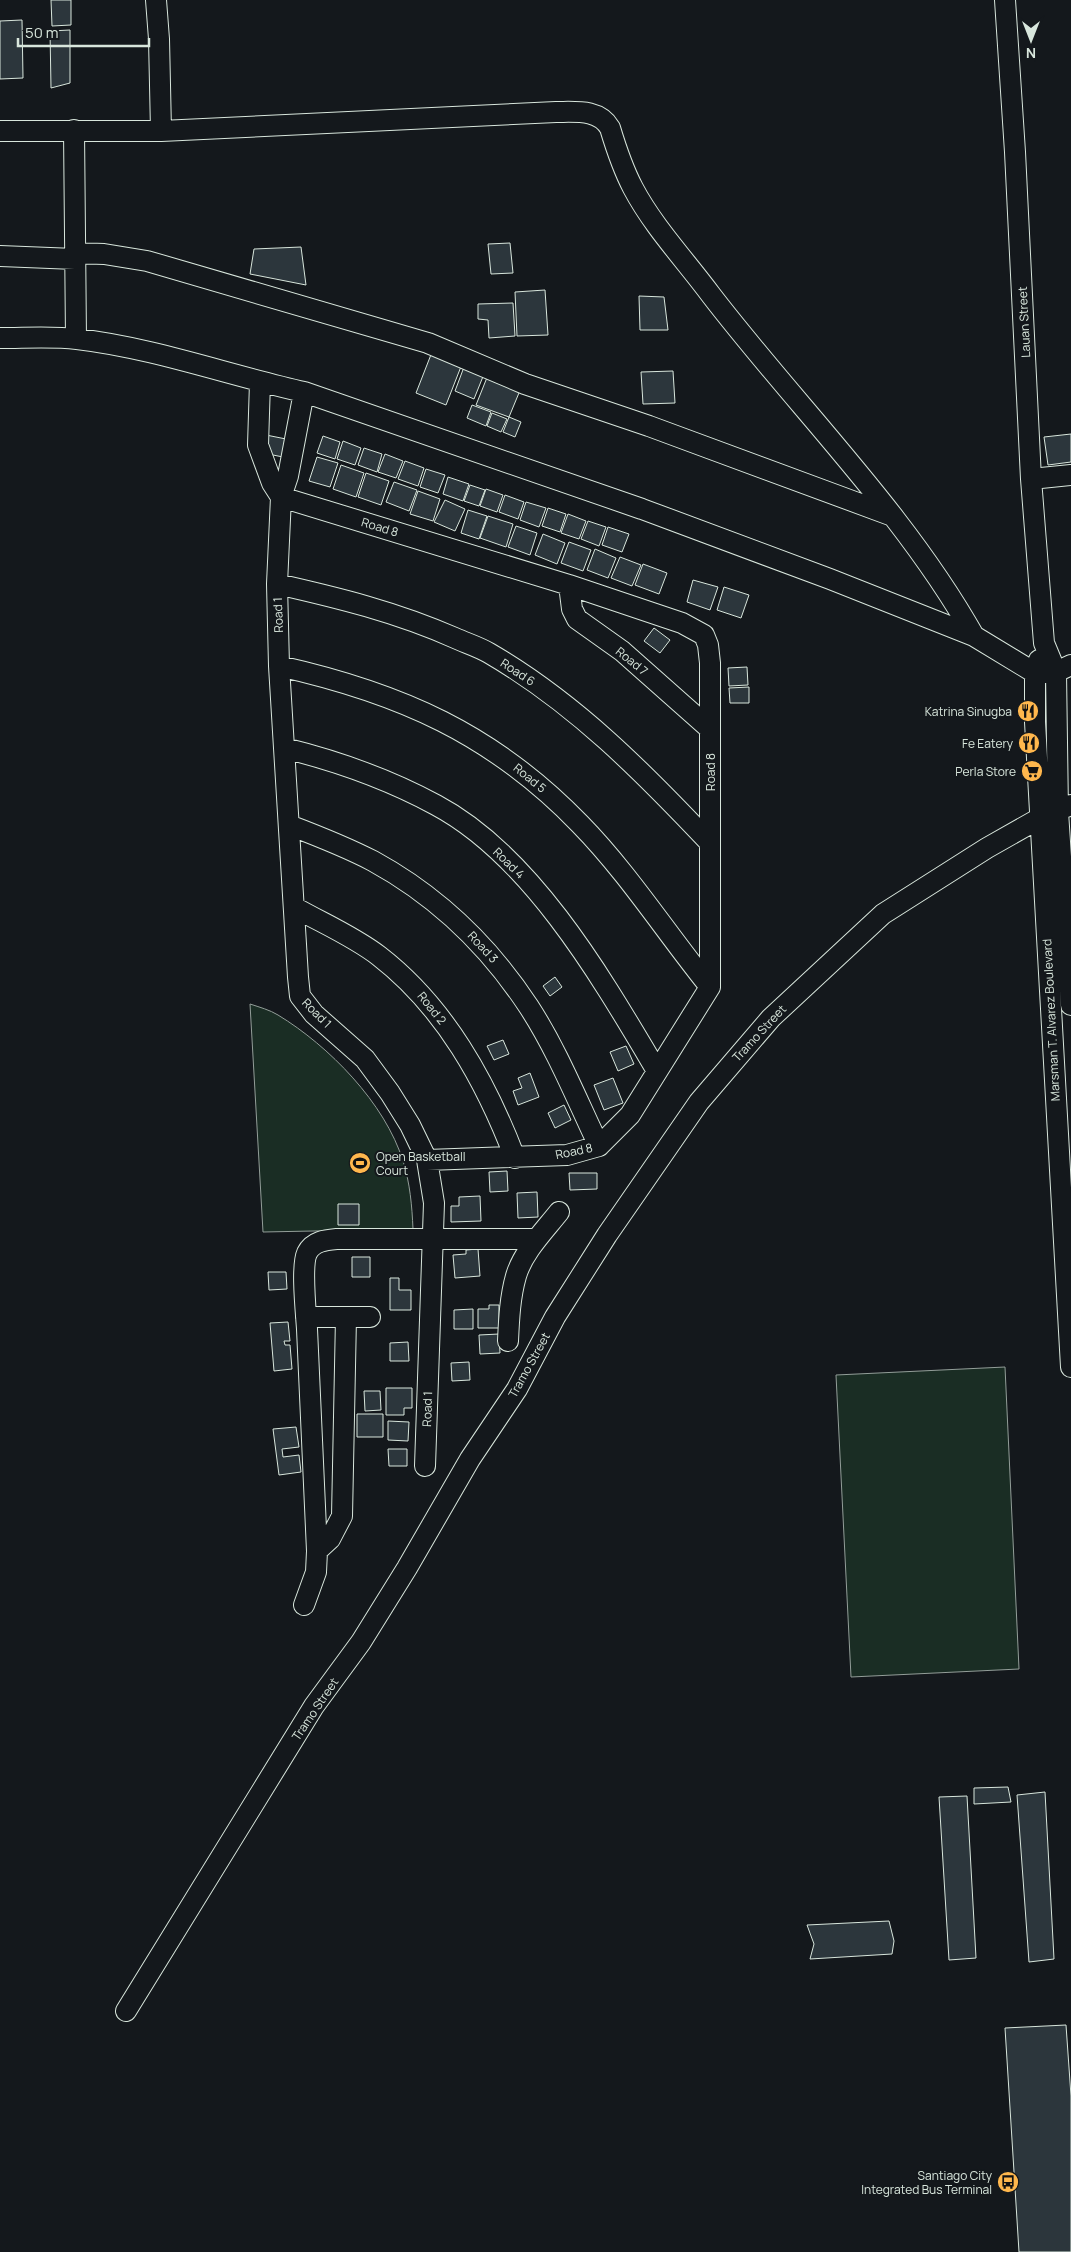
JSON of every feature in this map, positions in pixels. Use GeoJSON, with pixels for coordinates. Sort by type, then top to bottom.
{"type":"FeatureCollection","features":[{"type":"Feature","properties":{"kind":"street"},"geometry":{"type":"LineString","coordinates":[[156,0],[160,39],[161,131]]}},
{"type":"Feature","properties":{"kind":"street","name":"Lauan Street"},"geometry":{"type":"LineString","coordinates":[[1005,0],[1016,152],[1031,479],[1044,644],[1035,673]]}},
{"type":"Feature","properties":{"kind":"street"},"geometry":{"type":"LineString","coordinates":[[0,131],[161,131],[556,112],[597,115],[605,120],[610,128],[633,188],[652,218],[742,335],[823,430],[944,584],[974,636]]}},
{"type":"Feature","properties":{"kind":"street"},"geometry":{"type":"LineString","coordinates":[[74,130],[76,339]]}},
{"type":"Feature","properties":{"kind":"street"},"geometry":{"type":"LineString","coordinates":[[0,256],[104,254],[147,261],[428,343],[525,384],[675,436],[890,515]]}},
{"type":"Feature","properties":{"kind":"street"},"geometry":{"type":"LineString","coordinates":[[0,338],[76,339],[171,356],[260,382],[304,392],[642,509],[830,579],[974,636],[1035,673],[1063,669]]}},
{"type":"Feature","properties":{"kind":"street"},"geometry":{"type":"LineString","coordinates":[[260,382],[258,445],[272,483],[280,498]]}},
{"type":"Feature","properties":{"kind":"street"},"geometry":{"type":"LineString","coordinates":[[280,498],[288,476],[304,392]]}},
{"type":"Feature","properties":{"kind":"street"},"geometry":{"type":"LineString","coordinates":[[1031,479],[1071,475]]}},
{"type":"Feature","properties":{"kind":"street","name":"Road 1"},"geometry":{"type":"LineString","coordinates":[[280,498],[277,584],[279,666],[300,996],[314,1014],[365,1059],[410,1124],[426,1160],[434,1203],[431,1238],[425,1466]]}},
{"type":"Feature","properties":{"kind":"street","name":"Road 8"},"geometry":{"type":"LineString","coordinates":[[280,498],[570,585],[682,623],[704,635],[710,663],[710,987],[630,1115],[599,1146],[567,1155],[426,1160]]}},
{"type":"Feature","properties":{"kind":"street","name":"Road 6"},"geometry":{"type":"LineString","coordinates":[[277,584],[387,611],[488,652],[565,703],[593,726],[651,780],[710,843]]}},
{"type":"Feature","properties":{"kind":"street","name":"Road 7"},"geometry":{"type":"LineString","coordinates":[[570,585],[572,608],[577,619],[622,651],[710,729]]}},
{"type":"Feature","properties":{"kind":"street","name":"Lauan Street"},"geometry":{"type":"LineString","coordinates":[[1044,644],[1063,669]]}},
{"type":"Feature","properties":{"kind":"street","name":"Road 5"},"geometry":{"type":"LineString","coordinates":[[279,666],[314,674],[429,713],[502,756],[542,787],[581,825],[624,876],[710,987]]}},
{"type":"Feature","properties":{"kind":"street","name":"Marsman T. Alvarez Boulevard"},"geometry":{"type":"LineString","coordinates":[[1063,669],[1056,811],[1071,1367]]}},
{"type":"Feature","properties":{"kind":"street","name":"Marsman T. Alvarez Boulevard"},"geometry":{"type":"LineString","coordinates":[[1035,673],[1034,722],[1056,811],[1071,1005]]}},
{"type":"Feature","properties":{"kind":"street","name":"Road 4"},"geometry":{"type":"LineString","coordinates":[[284,748],[326,759],[390,783],[438,805],[475,832],[527,881],[557,916],[609,992],[656,1071]]}},
{"type":"Feature","properties":{"kind":"street","name":"Tramo Street"},"geometry":{"type":"LineString","coordinates":[[126,2011],[314,1706],[361,1642],[408,1568],[470,1459],[517,1389],[555,1317],[607,1235],[699,1102],[771,1018],[883,914],[981,852],[1056,811]]}},
{"type":"Feature","properties":{"kind":"street","name":"Road 3"},"geometry":{"type":"LineString","coordinates":[[290,825],[374,861],[428,896],[455,917],[500,965],[530,1008],[549,1041],[599,1146]]}},
{"type":"Feature","properties":{"kind":"street","name":"Road 2"},"geometry":{"type":"LineString","coordinates":[[294,907],[353,939],[379,956],[412,985],[442,1018],[499,1116],[515,1158]]}},
{"type":"Feature","properties":{"kind":"street"},"geometry":{"type":"LineString","coordinates":[[508,1341],[510,1302],[516,1274],[525,1256],[559,1212]]}},
{"type":"Feature","properties":{"kind":"street"},"geometry":{"type":"LineString","coordinates":[[304,1605],[316,1572],[317,1550],[306,1317],[305,1263],[307,1252],[321,1240],[337,1239],[537,1239]]}},
{"type":"Feature","properties":{"kind":"street"},"geometry":{"type":"LineString","coordinates":[[306,1317],[370,1317]]}},
{"type":"Feature","properties":{"kind":"street"},"geometry":{"type":"LineString","coordinates":[[317,1550],[330,1539],[342,1516],[346,1317]]}},
{"type":"Feature","properties":{"kind":"green space"},"geometry":{"type":"Polygon","coordinates":[[[250,1004],[278,1015],[317,1043],[353,1078],[369,1097],[395,1139],[403,1161],[410,1195],[413,1229],[263,1232],[250,1004]]]}},
{"type":"Feature","properties":{"kind":"green space"},"geometry":{"type":"Polygon","coordinates":[[[1005,1367],[1019,1669],[851,1677],[836,1375],[1005,1367]]]}},
{"type":"Feature","properties":{"kind":"building"},"geometry":{"type":"Polygon","coordinates":[[[51,0],[71,0],[71,25],[52,26],[51,0]]]}},
{"type":"Feature","properties":{"kind":"building"},"geometry":{"type":"Polygon","coordinates":[[[22,20],[23,78],[0,79],[0,21],[22,20]]]}},
{"type":"Feature","properties":{"kind":"building"},"geometry":{"type":"Polygon","coordinates":[[[70,30],[70,83],[51,88],[50,31],[70,30]]]}},
{"type":"Feature","properties":{"kind":"building"},"geometry":{"type":"Polygon","coordinates":[[[510,243],[513,273],[491,274],[488,244],[510,243]]]}},
{"type":"Feature","properties":{"kind":"building"},"geometry":{"type":"Polygon","coordinates":[[[301,247],[306,285],[250,274],[254,249],[301,247]]]}},
{"type":"Feature","properties":{"kind":"building"},"geometry":{"type":"Polygon","coordinates":[[[545,290],[548,335],[517,336],[515,292],[545,290]]]}},
{"type":"Feature","properties":{"kind":"building"},"geometry":{"type":"Polygon","coordinates":[[[639,296],[664,297],[668,330],[640,330],[639,296]]]}},
{"type":"Feature","properties":{"kind":"building"},"geometry":{"type":"Polygon","coordinates":[[[513,303],[515,336],[489,338],[488,320],[478,319],[478,304],[513,303]]]}},
{"type":"Feature","properties":{"kind":"building"},"geometry":{"type":"Polygon","coordinates":[[[432,352],[462,364],[446,405],[416,393],[432,352]]]}},
{"type":"Feature","properties":{"kind":"building"},"geometry":{"type":"Polygon","coordinates":[[[464,367],[484,374],[474,399],[455,391],[464,367]]]}},
{"type":"Feature","properties":{"kind":"building"},"geometry":{"type":"Polygon","coordinates":[[[673,371],[675,403],[643,404],[641,372],[673,371]]]}},
{"type":"Feature","properties":{"kind":"building"},"geometry":{"type":"Polygon","coordinates":[[[488,375],[521,388],[509,417],[476,405],[488,375]]]}},
{"type":"Feature","properties":{"kind":"building"},"geometry":{"type":"Polygon","coordinates":[[[472,405],[491,412],[486,426],[467,418],[472,405]]]}},
{"type":"Feature","properties":{"kind":"building"},"geometry":{"type":"Polygon","coordinates":[[[492,413],[507,419],[501,432],[487,426],[492,413]]]}},
{"type":"Feature","properties":{"kind":"building"},"geometry":{"type":"Polygon","coordinates":[[[509,417],[521,422],[515,437],[503,432],[509,417]]]}},
{"type":"Feature","properties":{"kind":"building"},"geometry":{"type":"Polygon","coordinates":[[[1071,434],[1071,462],[1048,465],[1044,437],[1071,434]]]}},
{"type":"Feature","properties":{"kind":"building"},"geometry":{"type":"Polygon","coordinates":[[[266,435],[286,439],[283,457],[263,453],[266,435]]]}},
{"type":"Feature","properties":{"kind":"building"},"geometry":{"type":"Polygon","coordinates":[[[323,436],[340,442],[335,459],[317,453],[323,436]]]}},
{"type":"Feature","properties":{"kind":"building"},"geometry":{"type":"Polygon","coordinates":[[[343,441],[361,448],[355,465],[337,459],[343,441]]]}},
{"type":"Feature","properties":{"kind":"building"},"geometry":{"type":"Polygon","coordinates":[[[364,448],[382,454],[377,472],[358,465],[364,448]]]}},
{"type":"Feature","properties":{"kind":"building"},"geometry":{"type":"Polygon","coordinates":[[[385,454],[403,461],[396,478],[378,472],[385,454]]]}},
{"type":"Feature","properties":{"kind":"building"},"geometry":{"type":"Polygon","coordinates":[[[317,457],[338,463],[330,487],[309,481],[317,457]]]}},
{"type":"Feature","properties":{"kind":"building"},"geometry":{"type":"Polygon","coordinates":[[[405,461],[424,468],[418,486],[398,479],[405,461]]]}},
{"type":"Feature","properties":{"kind":"building"},"geometry":{"type":"Polygon","coordinates":[[[341,465],[364,473],[356,497],[333,489],[341,465]]]}},
{"type":"Feature","properties":{"kind":"building"},"geometry":{"type":"Polygon","coordinates":[[[426,469],[445,475],[438,493],[420,487],[426,469]]]}},
{"type":"Feature","properties":{"kind":"building"},"geometry":{"type":"Polygon","coordinates":[[[366,473],[389,481],[381,505],[358,497],[366,473]]]}},
{"type":"Feature","properties":{"kind":"building"},"geometry":{"type":"Polygon","coordinates":[[[448,477],[469,484],[463,501],[443,494],[448,477]]]}},
{"type":"Feature","properties":{"kind":"building"},"geometry":{"type":"Polygon","coordinates":[[[394,482],[417,490],[409,511],[386,502],[394,482]]]}},
{"type":"Feature","properties":{"kind":"building"},"geometry":{"type":"Polygon","coordinates":[[[470,485],[485,490],[479,506],[464,501],[470,485]]]}},
{"type":"Feature","properties":{"kind":"building"},"geometry":{"type":"Polygon","coordinates":[[[486,489],[503,495],[497,512],[480,506],[486,489]]]}},
{"type":"Feature","properties":{"kind":"building"},"geometry":{"type":"Polygon","coordinates":[[[418,491],[440,499],[433,521],[410,514],[418,491]]]}},
{"type":"Feature","properties":{"kind":"building"},"geometry":{"type":"Polygon","coordinates":[[[505,495],[524,502],[518,519],[499,512],[505,495]]]}},
{"type":"Feature","properties":{"kind":"building"},"geometry":{"type":"Polygon","coordinates":[[[445,500],[465,509],[455,531],[434,522],[445,500]]]}},
{"type":"Feature","properties":{"kind":"building"},"geometry":{"type":"Polygon","coordinates":[[[526,502],[546,508],[539,527],[520,520],[526,502]]]}},
{"type":"Feature","properties":{"kind":"building"},"geometry":{"type":"Polygon","coordinates":[[[548,508],[566,514],[560,532],[542,526],[548,508]]]}},
{"type":"Feature","properties":{"kind":"building"},"geometry":{"type":"Polygon","coordinates":[[[468,510],[487,516],[479,539],[461,533],[468,510]]]}},
{"type":"Feature","properties":{"kind":"building"},"geometry":{"type":"Polygon","coordinates":[[[568,514],[586,521],[579,539],[561,533],[568,514]]]}},
{"type":"Feature","properties":{"kind":"building"},"geometry":{"type":"Polygon","coordinates":[[[488,516],[513,524],[506,547],[480,538],[488,516]]]}},
{"type":"Feature","properties":{"kind":"building"},"geometry":{"type":"Polygon","coordinates":[[[588,521],[606,527],[599,546],[581,539],[588,521]]]}},
{"type":"Feature","properties":{"kind":"building"},"geometry":{"type":"Polygon","coordinates":[[[516,526],[537,533],[530,555],[508,547],[516,526]]]}},
{"type":"Feature","properties":{"kind":"building"},"geometry":{"type":"Polygon","coordinates":[[[608,527],[629,534],[622,552],[602,545],[608,527]]]}},
{"type":"Feature","properties":{"kind":"building"},"geometry":{"type":"Polygon","coordinates":[[[543,534],[565,543],[557,564],[535,555],[543,534]]]}},
{"type":"Feature","properties":{"kind":"building"},"geometry":{"type":"Polygon","coordinates":[[[569,542],[591,550],[583,571],[561,563],[569,542]]]}},
{"type":"Feature","properties":{"kind":"building"},"geometry":{"type":"Polygon","coordinates":[[[595,549],[616,558],[608,578],[587,570],[595,549]]]}},
{"type":"Feature","properties":{"kind":"building"},"geometry":{"type":"Polygon","coordinates":[[[620,557],[641,565],[632,586],[611,578],[620,557]]]}},
{"type":"Feature","properties":{"kind":"building"},"geometry":{"type":"Polygon","coordinates":[[[643,564],[667,573],[659,594],[635,585],[643,564]]]}},
{"type":"Feature","properties":{"kind":"building"},"geometry":{"type":"Polygon","coordinates":[[[693,580],[718,587],[710,610],[687,602],[693,580]]]}},
{"type":"Feature","properties":{"kind":"building"},"geometry":{"type":"Polygon","coordinates":[[[724,587],[749,595],[741,618],[717,610],[724,587]]]}},
{"type":"Feature","properties":{"kind":"building"},"geometry":{"type":"Polygon","coordinates":[[[654,628],[670,640],[660,653],[644,641],[654,628]]]}},
{"type":"Feature","properties":{"kind":"building"},"geometry":{"type":"Polygon","coordinates":[[[747,667],[748,685],[729,686],[728,668],[747,667]]]}},
{"type":"Feature","properties":{"kind":"building"},"geometry":{"type":"Polygon","coordinates":[[[749,687],[749,703],[730,703],[729,688],[749,687]]]}},
{"type":"Feature","properties":{"kind":"building"},"geometry":{"type":"Polygon","coordinates":[[[555,977],[562,987],[550,996],[543,986],[555,977]]]}},
{"type":"Feature","properties":{"kind":"building"},"geometry":{"type":"Polygon","coordinates":[[[503,1040],[509,1054],[494,1060],[487,1046],[503,1040]]]}},
{"type":"Feature","properties":{"kind":"building"},"geometry":{"type":"Polygon","coordinates":[[[626,1046],[634,1064],[618,1071],[610,1052],[626,1046]]]}},
{"type":"Feature","properties":{"kind":"building"},"geometry":{"type":"Polygon","coordinates":[[[530,1073],[539,1097],[518,1105],[513,1091],[522,1088],[518,1078],[530,1073]]]}},
{"type":"Feature","properties":{"kind":"building"},"geometry":{"type":"Polygon","coordinates":[[[613,1078],[623,1103],[604,1110],[594,1085],[613,1078]]]}},
{"type":"Feature","properties":{"kind":"building"},"geometry":{"type":"Polygon","coordinates":[[[564,1105],[571,1120],[555,1128],[548,1113],[564,1105]]]}},
{"type":"Feature","properties":{"kind":"building"},"geometry":{"type":"Polygon","coordinates":[[[507,1171],[508,1191],[490,1192],[489,1172],[507,1171]]]}},
{"type":"Feature","properties":{"kind":"building"},"geometry":{"type":"Polygon","coordinates":[[[569,1173],[597,1173],[597,1189],[570,1190],[569,1173]]]}},
{"type":"Feature","properties":{"kind":"building"},"geometry":{"type":"Polygon","coordinates":[[[537,1192],[538,1217],[518,1218],[517,1193],[537,1192]]]}},
{"type":"Feature","properties":{"kind":"building"},"geometry":{"type":"Polygon","coordinates":[[[480,1196],[481,1221],[451,1222],[451,1206],[459,1206],[459,1197],[480,1196]]]}},
{"type":"Feature","properties":{"kind":"building"},"geometry":{"type":"Polygon","coordinates":[[[338,1204],[359,1204],[359,1225],[338,1225],[338,1204]]]}},
{"type":"Feature","properties":{"kind":"building"},"geometry":{"type":"Polygon","coordinates":[[[478,1249],[480,1276],[455,1278],[453,1255],[466,1254],[466,1250],[478,1249]]]}},
{"type":"Feature","properties":{"kind":"building"},"geometry":{"type":"Polygon","coordinates":[[[352,1257],[370,1257],[370,1277],[352,1277],[352,1257]]]}},
{"type":"Feature","properties":{"kind":"building"},"geometry":{"type":"Polygon","coordinates":[[[268,1272],[286,1272],[287,1289],[269,1290],[268,1272]]]}},
{"type":"Feature","properties":{"kind":"building"},"geometry":{"type":"Polygon","coordinates":[[[390,1278],[399,1278],[399,1290],[411,1290],[411,1310],[390,1310],[390,1278]]]}},
{"type":"Feature","properties":{"kind":"building"},"geometry":{"type":"Polygon","coordinates":[[[489,1305],[499,1305],[499,1328],[478,1328],[478,1309],[489,1309],[489,1305]]]}},
{"type":"Feature","properties":{"kind":"building"},"geometry":{"type":"Polygon","coordinates":[[[473,1309],[473,1329],[454,1329],[454,1310],[473,1309]]]}},
{"type":"Feature","properties":{"kind":"building"},"geometry":{"type":"Polygon","coordinates":[[[288,1322],[290,1341],[284,1341],[285,1345],[290,1345],[292,1369],[274,1371],[270,1323],[288,1322]]]}},
{"type":"Feature","properties":{"kind":"building"},"geometry":{"type":"Polygon","coordinates":[[[499,1334],[500,1353],[480,1354],[479,1335],[499,1334]]]}},
{"type":"Feature","properties":{"kind":"building"},"geometry":{"type":"Polygon","coordinates":[[[408,1342],[409,1361],[390,1361],[390,1343],[408,1342]]]}},
{"type":"Feature","properties":{"kind":"building"},"geometry":{"type":"Polygon","coordinates":[[[469,1362],[470,1380],[452,1381],[451,1363],[469,1362]]]}},
{"type":"Feature","properties":{"kind":"building"},"geometry":{"type":"Polygon","coordinates":[[[386,1388],[412,1388],[412,1408],[404,1408],[404,1415],[386,1415],[386,1388]]]}},
{"type":"Feature","properties":{"kind":"building"},"geometry":{"type":"Polygon","coordinates":[[[364,1391],[380,1391],[381,1410],[365,1411],[364,1391]]]}},
{"type":"Feature","properties":{"kind":"building"},"geometry":{"type":"Polygon","coordinates":[[[357,1414],[383,1414],[383,1437],[357,1437],[357,1414]]]}},
{"type":"Feature","properties":{"kind":"building"},"geometry":{"type":"Polygon","coordinates":[[[388,1421],[409,1422],[408,1441],[388,1440],[388,1421]]]}},
{"type":"Feature","properties":{"kind":"building"},"geometry":{"type":"Polygon","coordinates":[[[296,1427],[299,1447],[282,1449],[283,1457],[299,1455],[301,1472],[279,1475],[273,1429],[296,1427]]]}},
{"type":"Feature","properties":{"kind":"building"},"geometry":{"type":"Polygon","coordinates":[[[388,1449],[407,1449],[407,1466],[389,1466],[388,1449]]]}},
{"type":"Feature","properties":{"kind":"building"},"geometry":{"type":"Polygon","coordinates":[[[1008,1787],[1011,1802],[974,1804],[974,1788],[1008,1787]]]}},
{"type":"Feature","properties":{"kind":"building"},"geometry":{"type":"Polygon","coordinates":[[[1045,1792],[1054,1959],[1029,1962],[1017,1795],[1045,1792]]]}},
{"type":"Feature","properties":{"kind":"building"},"geometry":{"type":"Polygon","coordinates":[[[967,1796],[976,1958],[949,1960],[939,1797],[967,1796]]]}},
{"type":"Feature","properties":{"kind":"building"},"geometry":{"type":"Polygon","coordinates":[[[889,1921],[894,1941],[892,1954],[810,1959],[814,1944],[807,1925],[889,1921]]]}},
{"type":"Feature","properties":{"kind":"building"},"geometry":{"type":"Polygon","coordinates":[[[1066,2025],[1071,2096],[1071,2252],[1019,2252],[1005,2028],[1066,2025]]]}},
{"type":"Feature","properties":{"kind":"place","name":"Katrina Sinugba"},"geometry":{"type":"Point","coordinates":[1028,711]}},
{"type":"Feature","properties":{"kind":"place","name":"Fe Eatery"},"geometry":{"type":"Point","coordinates":[1029,743]}},
{"type":"Feature","properties":{"kind":"place","name":"Perla Store"},"geometry":{"type":"Point","coordinates":[1032,771]}},
{"type":"Feature","properties":{"kind":"place","name":"Open Basketball Court"},"geometry":{"type":"Point","coordinates":[360,1163]}},
{"type":"Feature","properties":{"kind":"place","name":"Santiago City Integrated Bus Terminal"},"geometry":{"type":"Point","coordinates":[1008,2182]}}]}
